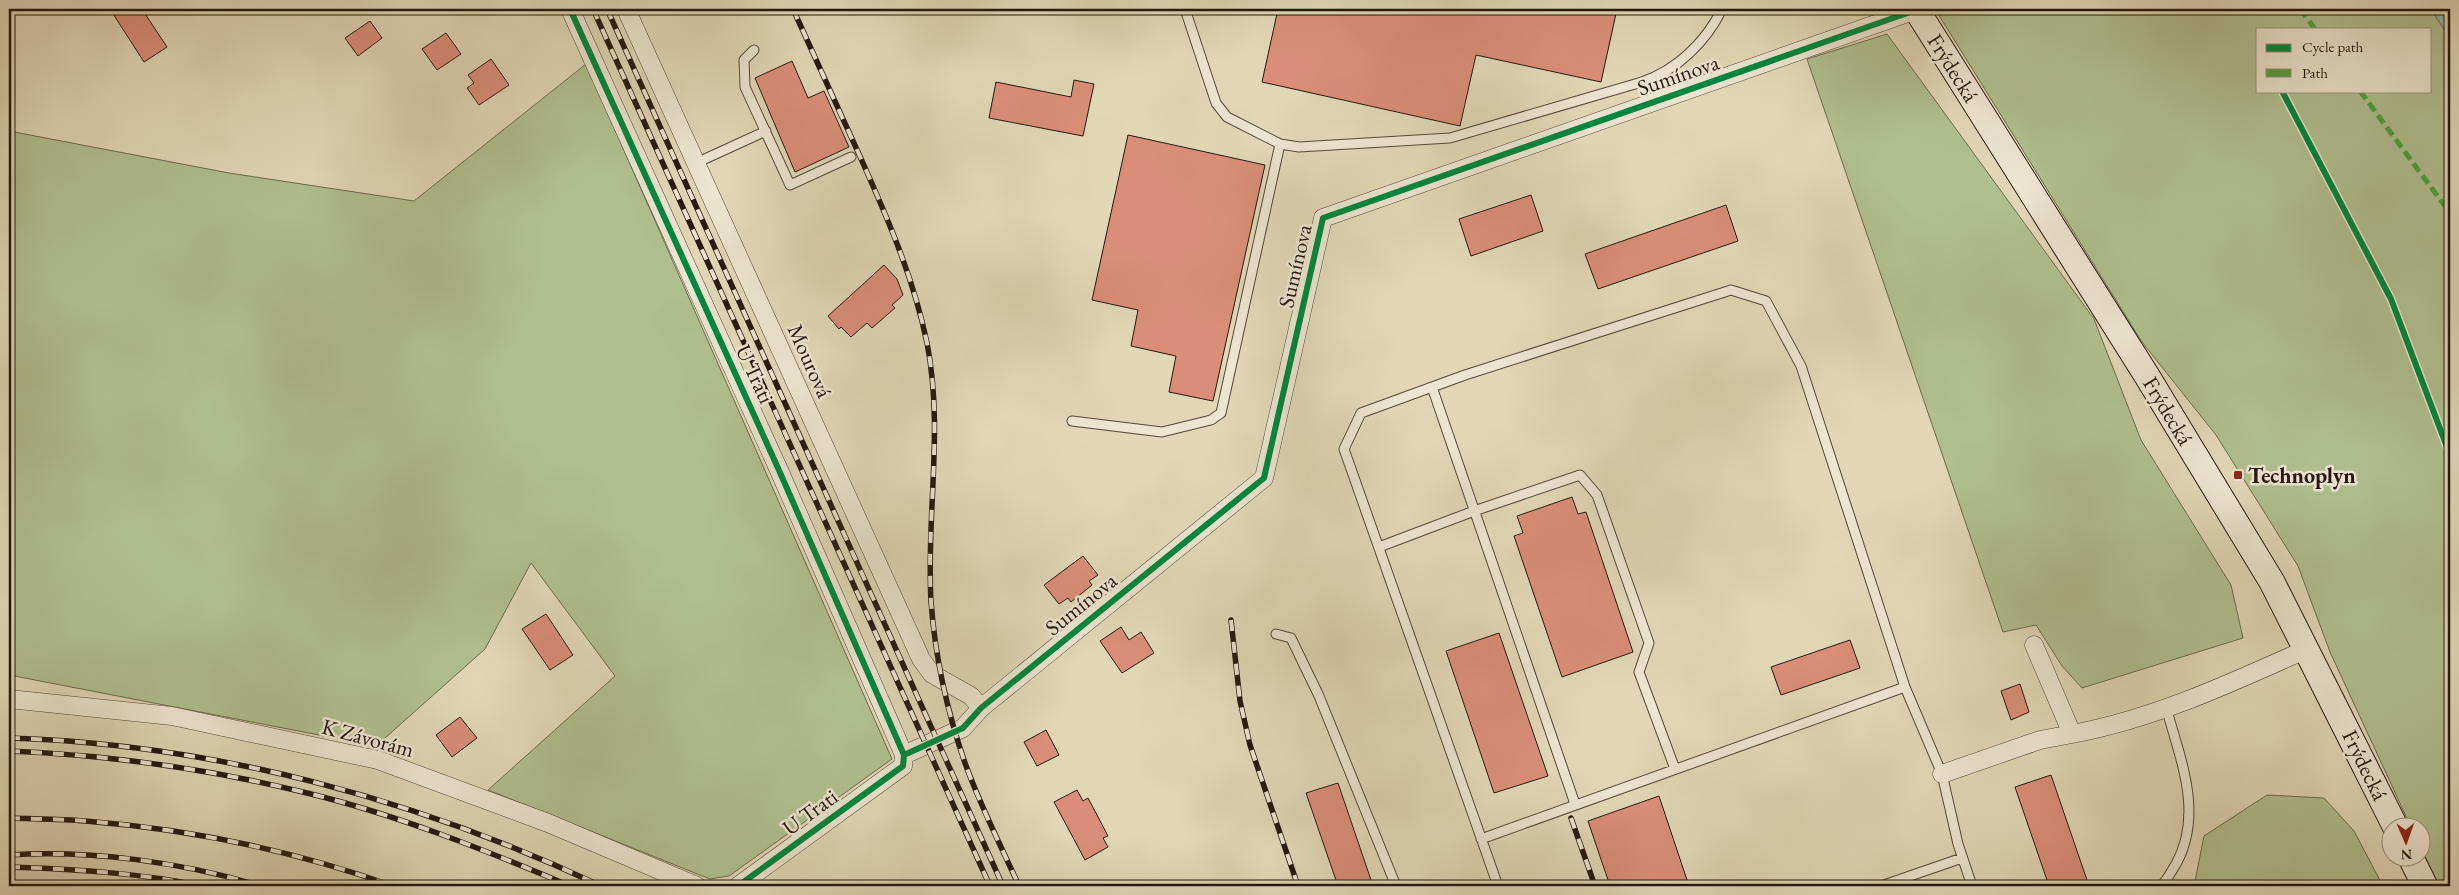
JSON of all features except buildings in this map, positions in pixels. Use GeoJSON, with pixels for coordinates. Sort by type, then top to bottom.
{"type":"FeatureCollection","features":[{"type":"Feature","properties":{"kind":"main road","name":"Frýdecká"},"geometry":{"type":"LineString","coordinates":[[1916,9],[2147,376],[2272,582],[2391,818]]}},
{"type":"Feature","properties":{"kind":"main road"},"geometry":{"type":"LineString","coordinates":[[2416,868],[2425,886]]}},
{"type":"Feature","properties":{"kind":"street","name":"U Trati"},"geometry":{"type":"LineString","coordinates":[[570,9],[782,477],[904,761],[738,886]]}},
{"type":"Feature","properties":{"kind":"street","name":"Mourová"},"geometry":{"type":"LineString","coordinates":[[626,9],[921,659],[932,674],[971,696],[980,708]]}},
{"type":"Feature","properties":{"kind":"street","name":"Sumínova"},"geometry":{"type":"LineString","coordinates":[[904,761],[963,728],[980,708],[1264,478],[1323,218],[1916,9]]}},
{"type":"Feature","properties":{"kind":"street"},"geometry":{"type":"LineString","coordinates":[[2034,645],[2072,734]]}},
{"type":"Feature","properties":{"kind":"street"},"geometry":{"type":"LineString","coordinates":[[1942,774],[2040,740],[2102,728],[2166,707],[2234,682],[2307,649]]}},
{"type":"Feature","properties":{"kind":"street","name":"K Závorám"},"geometry":{"type":"LineString","coordinates":[[9,699],[172,716],[378,760],[548,823],[697,886]]}},
{"type":"Feature","properties":{"kind":"lane"},"geometry":{"type":"LineString","coordinates":[[1185,9],[1216,103],[1226,117],[1280,144],[1299,147],[1450,138],[1642,82],[1668,70],[1682,60],[1709,32],[1722,9]]}},
{"type":"Feature","properties":{"kind":"lane"},"geometry":{"type":"LineString","coordinates":[[754,50],[744,60],[745,88],[790,185],[851,157]]}},
{"type":"Feature","properties":{"kind":"lane"},"geometry":{"type":"LineString","coordinates":[[696,164],[766,131]]}},
{"type":"Feature","properties":{"kind":"lane"},"geometry":{"type":"LineString","coordinates":[[1072,421],[1162,432],[1210,420],[1221,413],[1280,144]]}},
{"type":"Feature","properties":{"kind":"lane"},"geometry":{"type":"LineString","coordinates":[[1498,886],[1344,449],[1361,413],[1731,290],[1766,301],[1801,366],[1904,687],[1942,774],[1962,858],[1972,886]]}},
{"type":"Feature","properties":{"kind":"lane"},"geometry":{"type":"LineString","coordinates":[[1432,388],[1575,804]]}},
{"type":"Feature","properties":{"kind":"lane"},"geometry":{"type":"LineString","coordinates":[[1379,547],[1474,511],[1580,475],[1597,495],[1649,643],[1639,672],[1675,769]]}},
{"type":"Feature","properties":{"kind":"lane"},"geometry":{"type":"LineString","coordinates":[[1276,634],[1291,638],[1319,696],[1396,886]]}},
{"type":"Feature","properties":{"kind":"lane"},"geometry":{"type":"LineString","coordinates":[[1481,838],[1904,687]]}},
{"type":"Feature","properties":{"kind":"lane"},"geometry":{"type":"LineString","coordinates":[[2161,886],[2166,881],[2181,854],[2190,824],[2187,782],[2166,707]]}},
{"type":"Feature","properties":{"kind":"lane"},"geometry":{"type":"LineString","coordinates":[[1881,886],[1962,858]]}},
{"type":"Feature","properties":{"kind":"green space"},"geometry":{"type":"Polygon","coordinates":[[[1935,9],[2431,9],[2450,39],[2450,886],[2438,886],[2430,868],[2432,868],[2432,818],[2407,818],[2330,652],[2298,566],[2216,435],[2142,342],[1935,9]]]}},
{"type":"Feature","properties":{"kind":"green space"},"geometry":{"type":"Polygon","coordinates":[[[1887,34],[2094,319],[2141,440],[2231,585],[2243,638],[2082,688],[2062,666],[2036,625],[2003,632],[1807,59],[1887,34]]]}},
{"type":"Feature","properties":{"kind":"green space"},"geometry":{"type":"Polygon","coordinates":[[[586,64],[892,759],[729,876],[710,879],[488,790],[615,676],[531,563],[485,649],[376,746],[9,675],[9,131],[229,173],[414,201],[586,64]]]}},
{"type":"Feature","properties":{"kind":"green space"},"geometry":{"type":"Polygon","coordinates":[[[2267,795],[2324,798],[2354,831],[2383,886],[2194,886],[2204,836],[2267,795]]]}},
{"type":"Feature","properties":{"kind":"water"},"geometry":{"type":"Polygon","coordinates":[[[2431,9],[2450,9],[2450,39],[2431,9]]]}},
{"type":"Feature","properties":{"kind":"railway"},"geometry":{"type":"LineString","coordinates":[[593,9],[990,886]]}},
{"type":"Feature","properties":{"kind":"railway"},"geometry":{"type":"LineString","coordinates":[[607,9],[1003,886]]}},
{"type":"Feature","properties":{"kind":"railway"},"geometry":{"type":"LineString","coordinates":[[793,9],[888,222],[906,269],[921,318],[932,375],[934,407],[930,569],[933,622],[939,663],[947,704],[965,763],[1019,886]]}},
{"type":"Feature","properties":{"kind":"railway"},"geometry":{"type":"LineString","coordinates":[[1231,620],[1240,701],[1250,745],[1298,886]]}},
{"type":"Feature","properties":{"kind":"railway"},"geometry":{"type":"LineString","coordinates":[[9,738],[162,751],[313,782],[387,803],[460,827],[531,855],[601,886]]}},
{"type":"Feature","properties":{"kind":"railway"},"geometry":{"type":"LineString","coordinates":[[9,751],[159,764],[270,784],[341,802],[441,834],[570,886]]}},
{"type":"Feature","properties":{"kind":"railway"},"geometry":{"type":"LineString","coordinates":[[9,818],[85,821],[202,836],[280,852],[356,873],[393,886]]}},
{"type":"Feature","properties":{"kind":"railway"},"geometry":{"type":"LineString","coordinates":[[1571,818],[1595,886]]}},
{"type":"Feature","properties":{"kind":"railway"},"geometry":{"type":"LineString","coordinates":[[9,855],[72,854],[104,856],[200,870],[261,886]]}},
{"type":"Feature","properties":{"kind":"railway"},"geometry":{"type":"LineString","coordinates":[[9,867],[106,872],[203,886]]}},
{"type":"Feature","properties":{"kind":"marked path"},"geometry":{"type":"LineString","coordinates":[[2300,9],[2314,28]]}},
{"type":"Feature","properties":{"kind":"marked path"},"geometry":{"type":"LineString","coordinates":[[2361,92],[2450,213]]}},
{"type":"Feature","properties":{"kind":"cycle path"},"geometry":{"type":"LineString","coordinates":[[570,9],[778,468],[904,755]]}},
{"type":"Feature","properties":{"kind":"cycle path"},"geometry":{"type":"LineString","coordinates":[[738,886],[903,766],[904,755],[963,728],[981,708],[1264,478],[1323,218],[1916,10]]}},
{"type":"Feature","properties":{"kind":"cycle path"},"geometry":{"type":"LineString","coordinates":[[2283,92],[2391,299],[2450,455]]}},
{"type":"Feature","properties":{"kind":"place","name":"Technoplyn"},"geometry":{"type":"Point","coordinates":[2238,475]}}]}
